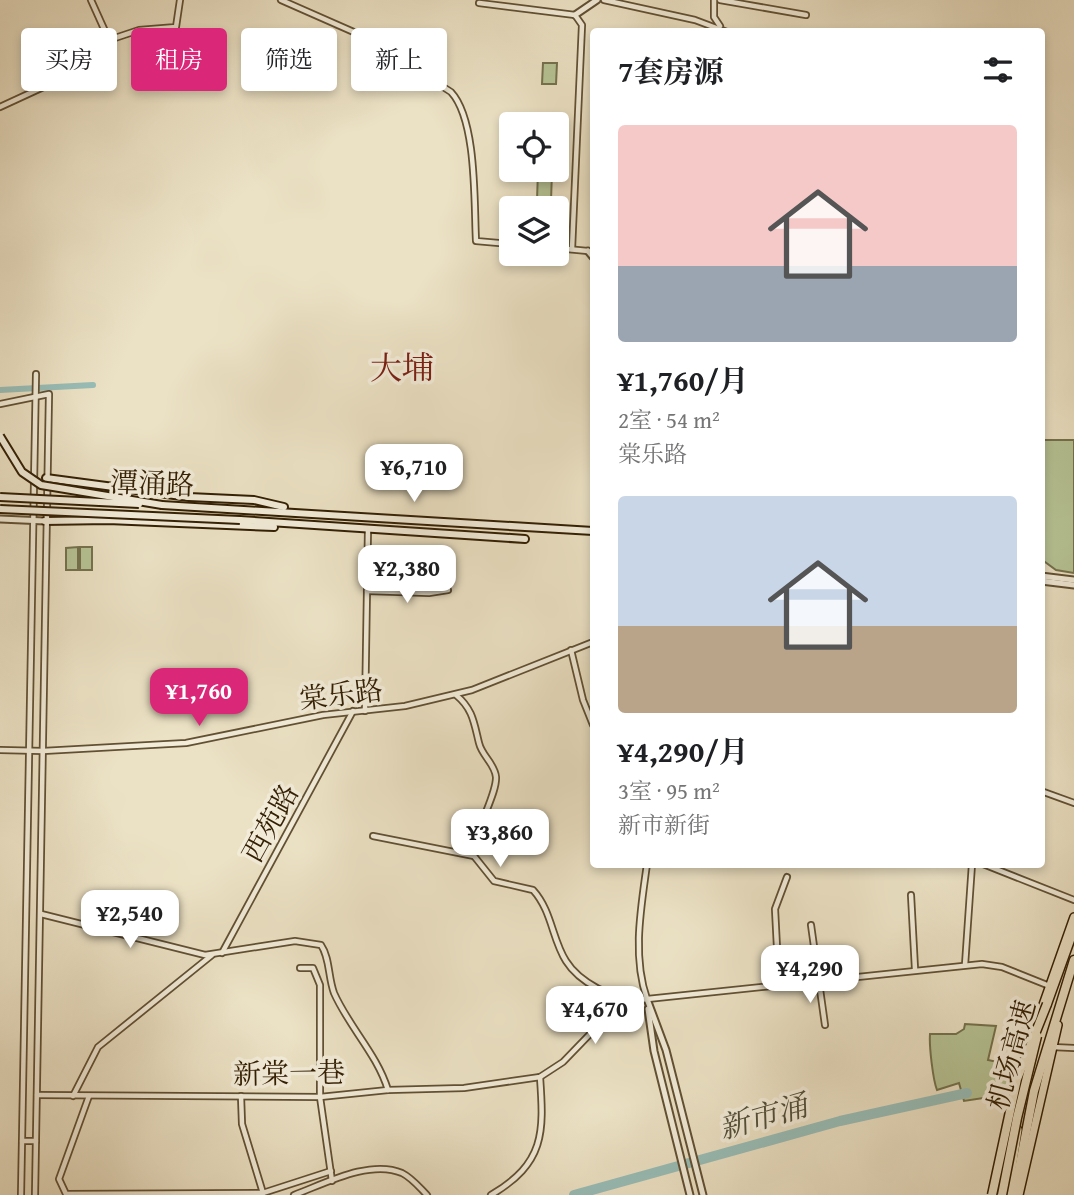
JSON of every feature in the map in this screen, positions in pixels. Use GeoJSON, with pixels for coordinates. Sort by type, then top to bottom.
{"type":"FeatureCollection","features":[{"type":"Feature","properties":{"kind":"highway"},"geometry":{"type":"LineString","coordinates":[[1010,1193],[1021,1094],[1048,985],[1074,917]]}},
{"type":"Feature","properties":{"kind":"highway","name":"机场高速"},"geometry":{"type":"LineString","coordinates":[[1002,1195],[1022,1096],[1047,1003],[1074,929]]}},
{"type":"Feature","properties":{"kind":"highway","name":"机场高速"},"geometry":{"type":"LineString","coordinates":[[1010,1193],[1037,1080],[1074,960]]}},
{"type":"Feature","properties":{"kind":"highway"},"geometry":{"type":"LineString","coordinates":[[1020,1195],[1052,1047],[1074,971]]}},
{"type":"Feature","properties":{"kind":"highway"},"geometry":{"type":"LineString","coordinates":[[994,1195],[1019,1071],[1047,1003]]}},
{"type":"Feature","properties":{"kind":"main road"},"geometry":{"type":"LineString","coordinates":[[0,436],[22,472],[41,485],[162,505]]}},
{"type":"Feature","properties":{"kind":"main road"},"geometry":{"type":"LineString","coordinates":[[46,478],[189,497],[254,500],[302,512],[525,524],[590,531]]}},
{"type":"Feature","properties":{"kind":"main road","name":"潭涌路"},"geometry":{"type":"LineString","coordinates":[[0,497],[302,512]]}},
{"type":"Feature","properties":{"kind":"main road","name":"潭涌路"},"geometry":{"type":"LineString","coordinates":[[0,510],[240,520],[302,527]]}},
{"type":"Feature","properties":{"kind":"main road"},"geometry":{"type":"LineString","coordinates":[[45,520],[368,529],[525,539]]}},
{"type":"Feature","properties":{"kind":"main road"},"geometry":{"type":"LineString","coordinates":[[994,1195],[1021,1094]]}},
{"type":"Feature","properties":{"kind":"street"},"geometry":{"type":"LineString","coordinates":[[91,0],[104,28]]}},
{"type":"Feature","properties":{"kind":"street"},"geometry":{"type":"LineString","coordinates":[[117,37],[139,30],[176,27],[180,0]]}},
{"type":"Feature","properties":{"kind":"street"},"geometry":{"type":"LineString","coordinates":[[281,0],[365,37],[443,85],[457,98],[467,134],[476,242],[499,243]]}},
{"type":"Feature","properties":{"kind":"street"},"geometry":{"type":"LineString","coordinates":[[575,15],[597,0]]}},
{"type":"Feature","properties":{"kind":"street"},"geometry":{"type":"LineString","coordinates":[[604,0],[720,27]]}},
{"type":"Feature","properties":{"kind":"street"},"geometry":{"type":"LineString","coordinates":[[720,27],[714,17],[717,0],[806,15]]}},
{"type":"Feature","properties":{"kind":"street"},"geometry":{"type":"LineString","coordinates":[[479,4],[575,15],[580,19],[583,32],[572,250]]}},
{"type":"Feature","properties":{"kind":"street"},"geometry":{"type":"LineString","coordinates":[[0,107],[35,91]]}},
{"type":"Feature","properties":{"kind":"street"},"geometry":{"type":"LineString","coordinates":[[569,250],[590,251]]}},
{"type":"Feature","properties":{"kind":"street"},"geometry":{"type":"LineString","coordinates":[[21,1195],[36,374]]}},
{"type":"Feature","properties":{"kind":"street"},"geometry":{"type":"LineString","coordinates":[[0,404],[49,394],[36,1195]]}},
{"type":"Feature","properties":{"kind":"street"},"geometry":{"type":"LineString","coordinates":[[34,437],[47,437]]}},
{"type":"Feature","properties":{"kind":"street"},"geometry":{"type":"LineString","coordinates":[[0,519],[45,520]]}},
{"type":"Feature","properties":{"kind":"street"},"geometry":{"type":"LineString","coordinates":[[525,524],[525,539]]}},
{"type":"Feature","properties":{"kind":"street"},"geometry":{"type":"LineString","coordinates":[[365,711],[368,529]]}},
{"type":"Feature","properties":{"kind":"street"},"geometry":{"type":"LineString","coordinates":[[1045,579],[1074,583]]}},
{"type":"Feature","properties":{"kind":"street"},"geometry":{"type":"LineString","coordinates":[[367,591],[429,593],[447,590]]}},
{"type":"Feature","properties":{"kind":"street"},"geometry":{"type":"LineString","coordinates":[[590,643],[571,650],[590,718]]}},
{"type":"Feature","properties":{"kind":"street","name":"棠乐路"},"geometry":{"type":"LineString","coordinates":[[0,750],[43,751],[186,743],[353,711],[456,695],[571,650]]}},
{"type":"Feature","properties":{"kind":"street"},"geometry":{"type":"LineString","coordinates":[[456,695],[472,713],[481,749],[496,774],[495,789],[482,815],[474,856]]}},
{"type":"Feature","properties":{"kind":"street","name":"西苑路"},"geometry":{"type":"LineString","coordinates":[[222,954],[353,711]]}},
{"type":"Feature","properties":{"kind":"street"},"geometry":{"type":"LineString","coordinates":[[1045,792],[1074,803]]}},
{"type":"Feature","properties":{"kind":"street"},"geometry":{"type":"LineString","coordinates":[[373,836],[474,856],[494,881],[529,887],[537,893],[552,921],[566,961],[577,972],[615,996],[647,999]]}},
{"type":"Feature","properties":{"kind":"street"},"geometry":{"type":"LineString","coordinates":[[646,868],[640,920],[640,961],[654,1051],[690,1195]]}},
{"type":"Feature","properties":{"kind":"street"},"geometry":{"type":"LineString","coordinates":[[965,965],[972,868]]}},
{"type":"Feature","properties":{"kind":"street"},"geometry":{"type":"LineString","coordinates":[[993,868],[1074,900]]}},
{"type":"Feature","properties":{"kind":"street"},"geometry":{"type":"LineString","coordinates":[[779,986],[775,909],[787,877]]}},
{"type":"Feature","properties":{"kind":"street"},"geometry":{"type":"LineString","coordinates":[[911,895],[915,969]]}},
{"type":"Feature","properties":{"kind":"street"},"geometry":{"type":"LineString","coordinates":[[41,914],[212,955],[295,941],[321,945],[326,953],[334,994],[380,1068],[388,1090]]}},
{"type":"Feature","properties":{"kind":"street"},"geometry":{"type":"LineString","coordinates":[[811,925],[825,1025]]}},
{"type":"Feature","properties":{"kind":"street"},"geometry":{"type":"LineString","coordinates":[[73,1096],[98,1047],[212,955]]}},
{"type":"Feature","properties":{"kind":"street"},"geometry":{"type":"LineString","coordinates":[[491,1195],[523,1167],[540,1139],[543,1126],[540,1077],[563,1062],[585,1038],[633,1003],[647,999],[965,965],[992,965],[1048,985]]}},
{"type":"Feature","properties":{"kind":"street"},"geometry":{"type":"LineString","coordinates":[[300,968],[313,968],[320,985],[320,1097],[332,1181]]}},
{"type":"Feature","properties":{"kind":"street"},"geometry":{"type":"LineString","coordinates":[[647,999],[666,1050],[703,1195]]}},
{"type":"Feature","properties":{"kind":"street"},"geometry":{"type":"LineString","coordinates":[[1052,1047],[1074,1048]]}},
{"type":"Feature","properties":{"kind":"street","name":"新棠一巷"},"geometry":{"type":"LineString","coordinates":[[37,1096],[320,1097],[388,1090],[464,1088],[540,1077]]}},
{"type":"Feature","properties":{"kind":"street"},"geometry":{"type":"LineString","coordinates":[[89,1096],[59,1179],[66,1194],[263,1193],[331,1171]]}},
{"type":"Feature","properties":{"kind":"street"},"geometry":{"type":"LineString","coordinates":[[241,1096],[242,1124],[263,1193]]}},
{"type":"Feature","properties":{"kind":"street"},"geometry":{"type":"LineString","coordinates":[[22,1141],[36,1141]]}},
{"type":"Feature","properties":{"kind":"street"},"geometry":{"type":"LineString","coordinates":[[294,1195],[362,1172],[393,1171],[408,1177],[427,1195]]}},
{"type":"Feature","properties":{"kind":"green space"},"geometry":{"type":"Polygon","coordinates":[[[543,63],[557,63],[556,84],[542,84],[543,63]]]}},
{"type":"Feature","properties":{"kind":"green space"},"geometry":{"type":"Polygon","coordinates":[[[538,182],[552,182],[551,196],[537,196],[538,182]]]}},
{"type":"Feature","properties":{"kind":"green space"},"geometry":{"type":"Polygon","coordinates":[[[1045,440],[1074,440],[1074,573],[1056,570],[1045,562],[1045,440]]]}},
{"type":"Feature","properties":{"kind":"green space"},"geometry":{"type":"Polygon","coordinates":[[[78,547],[78,570],[66,570],[66,548],[78,547]]]}},
{"type":"Feature","properties":{"kind":"green space"},"geometry":{"type":"Polygon","coordinates":[[[80,547],[92,547],[92,570],[80,570],[80,547]]]}},
{"type":"Feature","properties":{"kind":"green space"},"geometry":{"type":"Polygon","coordinates":[[[965,1024],[996,1026],[988,1060],[1026,1068],[1003,1095],[964,1101],[959,1083],[937,1090],[930,1034],[956,1034],[964,1029],[965,1024]]]}},
{"type":"Feature","properties":{"kind":"waterway"},"geometry":{"type":"LineString","coordinates":[[0,390],[93,385]]}},
{"type":"Feature","properties":{"kind":"waterway","name":"新市涌"},"geometry":{"type":"LineString","coordinates":[[574,1195],[840,1121],[967,1093]]}},
{"type":"Feature","properties":{"kind":"district","name":"大埔"},"geometry":{"type":"Point","coordinates":[402,368]}}]}
